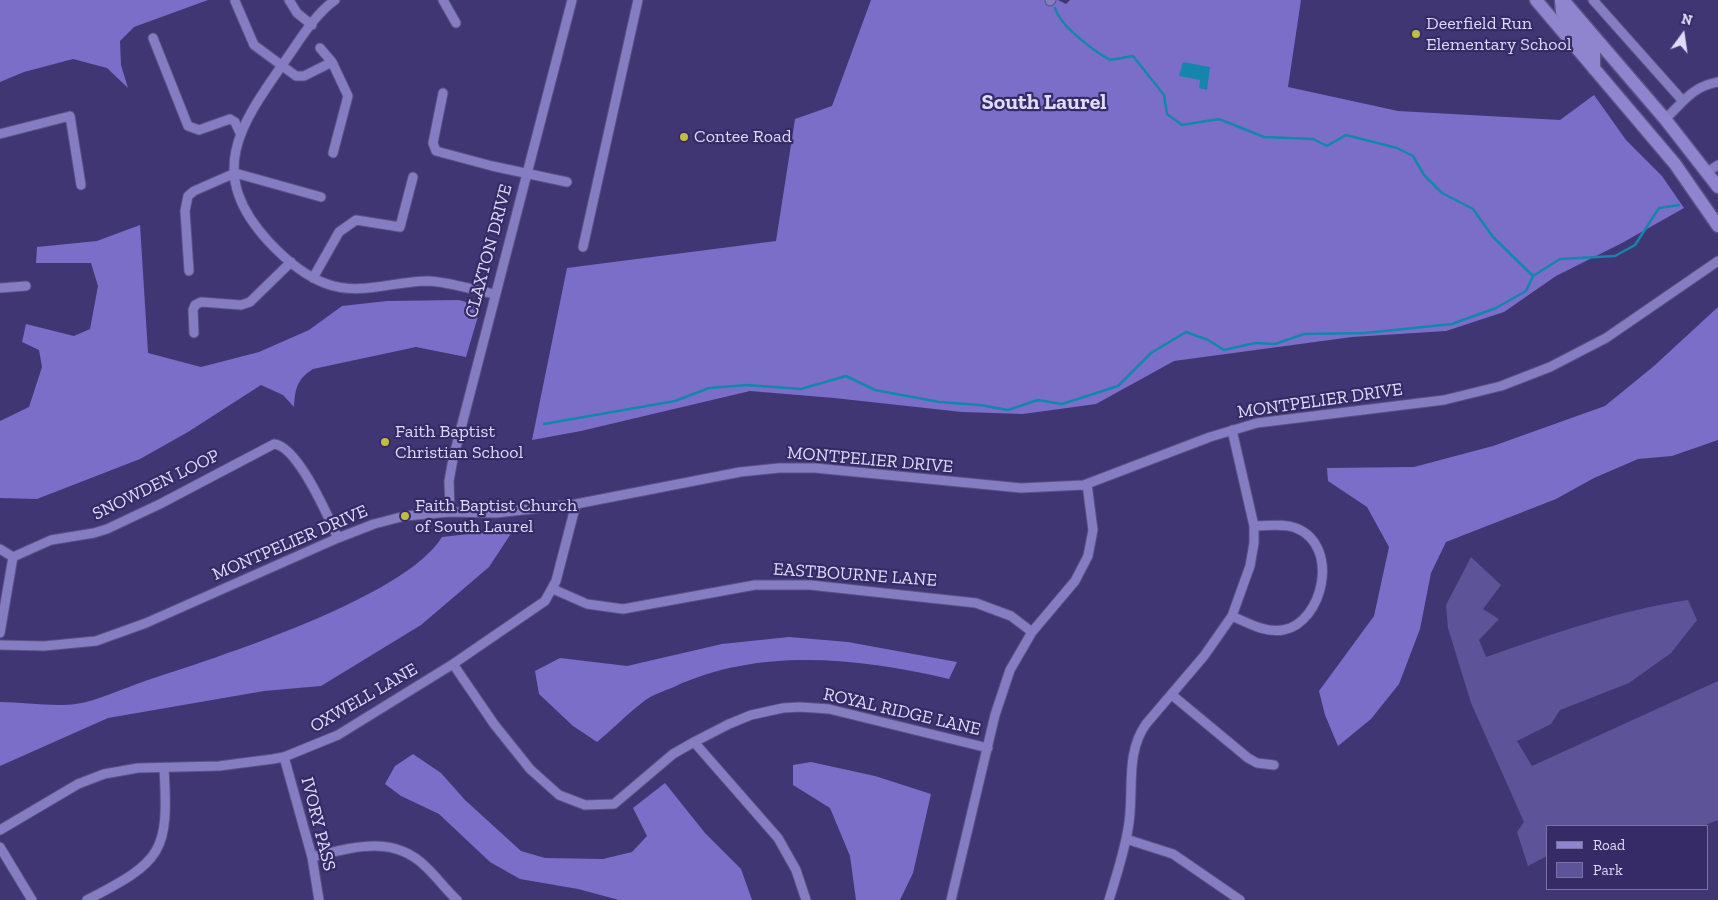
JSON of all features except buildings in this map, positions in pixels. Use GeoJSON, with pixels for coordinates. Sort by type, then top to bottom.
{"type":"FeatureCollection","features":[{"type":"Feature","properties":{"kind":"main road"},"geometry":{"type":"LineString","coordinates":[[1536,0],[1675,164],[1718,226]]}},
{"type":"Feature","properties":{"kind":"main road"},"geometry":{"type":"LineString","coordinates":[[1562,0],[1562,12],[1594,51],[1594,69]]}},
{"type":"Feature","properties":{"kind":"main road"},"geometry":{"type":"LineString","coordinates":[[1562,0],[1665,119],[1718,187]]}},
{"type":"Feature","properties":{"kind":"street"},"geometry":{"type":"LineString","coordinates":[[289,0],[297,13],[312,25]]}},
{"type":"Feature","properties":{"kind":"street"},"geometry":{"type":"LineString","coordinates":[[335,0],[322,11],[281,66],[250,111],[240,133],[235,156],[235,173],[237,191],[249,217],[260,232],[291,262],[313,278],[350,289],[429,281],[495,294]]}},
{"type":"Feature","properties":{"kind":"street"},"geometry":{"type":"LineString","coordinates":[[443,0],[456,23]]}},
{"type":"Feature","properties":{"kind":"street","name":"CLAXTON DRIVE"},"geometry":{"type":"LineString","coordinates":[[450,512],[449,481],[453,459],[572,0]]}},
{"type":"Feature","properties":{"kind":"street"},"geometry":{"type":"LineString","coordinates":[[583,247],[638,0]]}},
{"type":"Feature","properties":{"kind":"street"},"geometry":{"type":"LineString","coordinates":[[1593,0],[1682,100]]}},
{"type":"Feature","properties":{"kind":"street"},"geometry":{"type":"LineString","coordinates":[[235,1],[254,45],[281,66],[300,77],[332,62]]}},
{"type":"Feature","properties":{"kind":"street"},"geometry":{"type":"LineString","coordinates":[[153,38],[188,126],[199,130],[230,119],[236,122],[240,133]]}},
{"type":"Feature","properties":{"kind":"street"},"geometry":{"type":"LineString","coordinates":[[320,48],[332,62],[348,96],[333,153]]}},
{"type":"Feature","properties":{"kind":"street"},"geometry":{"type":"LineString","coordinates":[[1665,119],[1682,100],[1701,87],[1718,82]]}},
{"type":"Feature","properties":{"kind":"street"},"geometry":{"type":"LineString","coordinates":[[443,92],[433,143],[436,151],[526,174],[567,182]]}},
{"type":"Feature","properties":{"kind":"street"},"geometry":{"type":"LineString","coordinates":[[0,134],[70,116],[81,185]]}},
{"type":"Feature","properties":{"kind":"street"},"geometry":{"type":"LineString","coordinates":[[1707,172],[1718,164]]}},
{"type":"Feature","properties":{"kind":"street"},"geometry":{"type":"LineString","coordinates":[[189,271],[185,211],[188,196],[194,191],[235,173],[321,197]]}},
{"type":"Feature","properties":{"kind":"street"},"geometry":{"type":"LineString","coordinates":[[313,278],[338,232],[356,220],[400,227],[413,177]]}},
{"type":"Feature","properties":{"kind":"street","name":"MONTPELIER DRIVE"},"geometry":{"type":"LineString","coordinates":[[0,645],[58,646],[96,641],[146,623],[338,538],[374,524],[405,516],[450,512],[496,512],[576,504],[740,472],[779,468],[816,468],[1021,488],[1066,488],[1087,484],[1232,430],[1282,419],[1444,400],[1501,386],[1550,367],[1606,338],[1718,261]]}},
{"type":"Feature","properties":{"kind":"street"},"geometry":{"type":"LineString","coordinates":[[194,333],[193,310],[195,305],[200,302],[241,305],[250,302],[291,262]]}},
{"type":"Feature","properties":{"kind":"street"},"geometry":{"type":"LineString","coordinates":[[0,288],[26,286]]}},
{"type":"Feature","properties":{"kind":"street"},"geometry":{"type":"LineString","coordinates":[[1109,900],[1126,839],[1136,745],[1146,724],[1219,638],[1232,616],[1250,566],[1254,543],[1254,526],[1232,430]]}},
{"type":"Feature","properties":{"kind":"street","name":"SNOWDEN LOOP"},"geometry":{"type":"LineString","coordinates":[[13,558],[51,540],[94,534],[106,529],[160,504],[274,444],[285,448],[307,478],[338,538]]}},
{"type":"Feature","properties":{"kind":"street"},"geometry":{"type":"LineString","coordinates":[[951,900],[1006,679],[1014,660],[1032,632],[1069,589],[1088,556],[1092,530],[1087,484]]}},
{"type":"Feature","properties":{"kind":"street","name":"OXWELL LANE"},"geometry":{"type":"LineString","coordinates":[[0,830],[78,784],[104,774],[138,768],[219,766],[284,757],[338,735],[453,664],[536,609],[548,598],[553,589],[576,504]]}},
{"type":"Feature","properties":{"kind":"street"},"geometry":{"type":"LineString","coordinates":[[1232,616],[1264,629],[1289,629],[1308,614],[1323,578],[1324,569],[1321,554],[1308,536],[1295,528],[1254,526]]}},
{"type":"Feature","properties":{"kind":"street"},"geometry":{"type":"LineString","coordinates":[[0,549],[13,558],[0,634]]}},
{"type":"Feature","properties":{"kind":"street","name":"EASTBOURNE LANE"},"geometry":{"type":"LineString","coordinates":[[553,589],[587,604],[624,609],[755,586],[794,584],[829,586],[976,602],[1011,616],[1032,632]]}},
{"type":"Feature","properties":{"kind":"street","name":"ROYAL RIDGE LANE"},"geometry":{"type":"LineString","coordinates":[[453,664],[494,724],[530,769],[559,795],[585,805],[614,804],[674,754],[694,742],[751,715],[800,706],[830,709],[988,748]]}},
{"type":"Feature","properties":{"kind":"street"},"geometry":{"type":"LineString","coordinates":[[1172,695],[1248,758],[1258,763],[1274,765]]}},
{"type":"Feature","properties":{"kind":"street"},"geometry":{"type":"LineString","coordinates":[[694,742],[778,838],[796,870],[806,900]]}},
{"type":"Feature","properties":{"kind":"street","name":"IVORY PASS"},"geometry":{"type":"LineString","coordinates":[[284,757],[312,857],[316,899]]}},
{"type":"Feature","properties":{"kind":"street"},"geometry":{"type":"LineString","coordinates":[[88,900],[131,875],[155,854],[162,843],[166,821],[164,768]]}},
{"type":"Feature","properties":{"kind":"street"},"geometry":{"type":"LineString","coordinates":[[1126,839],[1173,854],[1240,900]]}},
{"type":"Feature","properties":{"kind":"street"},"geometry":{"type":"LineString","coordinates":[[312,857],[370,844],[390,846],[409,854],[424,864],[457,900]]}},
{"type":"Feature","properties":{"kind":"street"},"geometry":{"type":"LineString","coordinates":[[0,847],[32,900]]}},
{"type":"Feature","properties":{"kind":"green space"},"geometry":{"type":"Polygon","coordinates":[[[1471,557],[1501,585],[1483,609],[1499,619],[1479,640],[1486,657],[1611,616],[1688,600],[1697,620],[1671,653],[1629,683],[1560,710],[1551,724],[1517,741],[1532,766],[1718,681],[1718,820],[1706,825],[1546,825],[1546,857],[1528,866],[1517,832],[1524,822],[1471,703],[1448,628],[1446,605],[1471,557]]]}},
{"type":"Feature","properties":{"kind":"shaded area"},"geometry":{"type":"Polygon","coordinates":[[[0,0],[208,0],[134,27],[120,41],[121,65],[128,88],[107,68],[73,59],[24,72],[0,82],[0,0]]]}},
{"type":"Feature","properties":{"kind":"shaded area"},"geometry":{"type":"Polygon","coordinates":[[[871,0],[1058,0],[1066,4],[1070,0],[1301,0],[1288,87],[1398,111],[1560,120],[1594,95],[1626,140],[1662,176],[1684,208],[1622,243],[1556,276],[1504,312],[1446,331],[1352,337],[1174,361],[1096,404],[1023,414],[962,412],[750,391],[581,431],[532,440],[567,268],[776,241],[795,119],[832,106],[871,0]]]}},
{"type":"Feature","properties":{"kind":"shaded area"},"geometry":{"type":"Polygon","coordinates":[[[140,225],[148,353],[201,367],[259,352],[309,330],[342,306],[387,301],[459,300],[481,306],[466,357],[416,347],[313,369],[303,377],[298,385],[294,407],[283,395],[261,385],[188,432],[140,459],[37,499],[0,498],[0,421],[29,407],[42,367],[39,350],[22,342],[26,324],[74,336],[90,329],[98,286],[91,263],[36,263],[37,247],[97,241],[140,225]]]}},
{"type":"Feature","properties":{"kind":"shaded area"},"geometry":{"type":"Polygon","coordinates":[[[1718,307],[1718,440],[1672,456],[1638,459],[1594,478],[1556,499],[1446,542],[1431,573],[1420,629],[1399,684],[1371,719],[1338,746],[1325,715],[1319,691],[1374,616],[1389,547],[1367,507],[1328,481],[1327,468],[1414,467],[1493,446],[1605,406],[1654,366],[1718,307]]]}},
{"type":"Feature","properties":{"kind":"shaded area"},"geometry":{"type":"Polygon","coordinates":[[[514,529],[489,567],[421,625],[321,686],[264,691],[108,718],[0,766],[0,702],[67,705],[102,697],[260,641],[350,603],[390,582],[421,560],[442,537],[514,529]]]}},
{"type":"Feature","properties":{"kind":"shaded area"},"geometry":{"type":"Polygon","coordinates":[[[789,637],[848,642],[957,662],[949,679],[880,666],[845,662],[775,661],[740,666],[707,674],[650,697],[631,711],[597,742],[573,726],[539,694],[535,671],[560,658],[627,666],[722,644],[789,637]]]}},
{"type":"Feature","properties":{"kind":"shaded area"},"geometry":{"type":"Polygon","coordinates":[[[413,754],[441,773],[465,800],[521,851],[545,858],[603,859],[632,852],[647,836],[633,808],[665,783],[705,833],[741,869],[752,900],[619,900],[578,889],[520,879],[490,862],[439,814],[401,796],[385,784],[395,766],[413,754]]]}},
{"type":"Feature","properties":{"kind":"shaded area"},"geometry":{"type":"Polygon","coordinates":[[[811,762],[875,776],[931,794],[913,873],[900,900],[856,900],[850,856],[830,808],[793,785],[793,765],[811,762]]]}},
{"type":"Feature","properties":{"kind":"water"},"geometry":{"type":"Polygon","coordinates":[[[1183,62],[1210,67],[1207,90],[1199,88],[1200,80],[1179,76],[1183,62]]]}},
{"type":"Feature","properties":{"kind":"waterway"},"geometry":{"type":"LineString","coordinates":[[1055,8],[1070,30],[1103,56],[1110,60],[1133,56],[1164,95],[1167,114],[1182,125],[1219,119],[1264,137],[1313,139],[1327,146],[1346,135],[1397,148],[1413,156],[1424,175],[1442,193],[1473,209],[1493,237],[1533,276],[1560,259],[1615,256],[1635,245],[1659,208],[1679,205]]}},
{"type":"Feature","properties":{"kind":"waterway"},"geometry":{"type":"LineString","coordinates":[[544,424],[675,401],[709,388],[747,385],[801,389],[846,376],[875,390],[939,402],[980,405],[1008,410],[1038,400],[1062,404],[1118,386],[1151,353],[1186,332],[1208,340],[1224,350],[1255,343],[1275,344],[1304,334],[1365,333],[1452,324],[1496,308],[1526,291],[1533,276]]}},
{"type":"Feature","properties":{"kind":"place","name":"Deerfield Run Elementary School"},"geometry":{"type":"Point","coordinates":[1416,34]}},
{"type":"Feature","properties":{"kind":"place","name":"Contee Road"},"geometry":{"type":"Point","coordinates":[684,137]}},
{"type":"Feature","properties":{"kind":"place","name":"Faith Baptist Christian School"},"geometry":{"type":"Point","coordinates":[385,442]}},
{"type":"Feature","properties":{"kind":"place","name":"Faith Baptist Church of South Laurel"},"geometry":{"type":"Point","coordinates":[405,516]}},
{"type":"Feature","properties":{"kind":"district","name":"South Laurel"},"geometry":{"type":"Point","coordinates":[1044,103]}}]}
